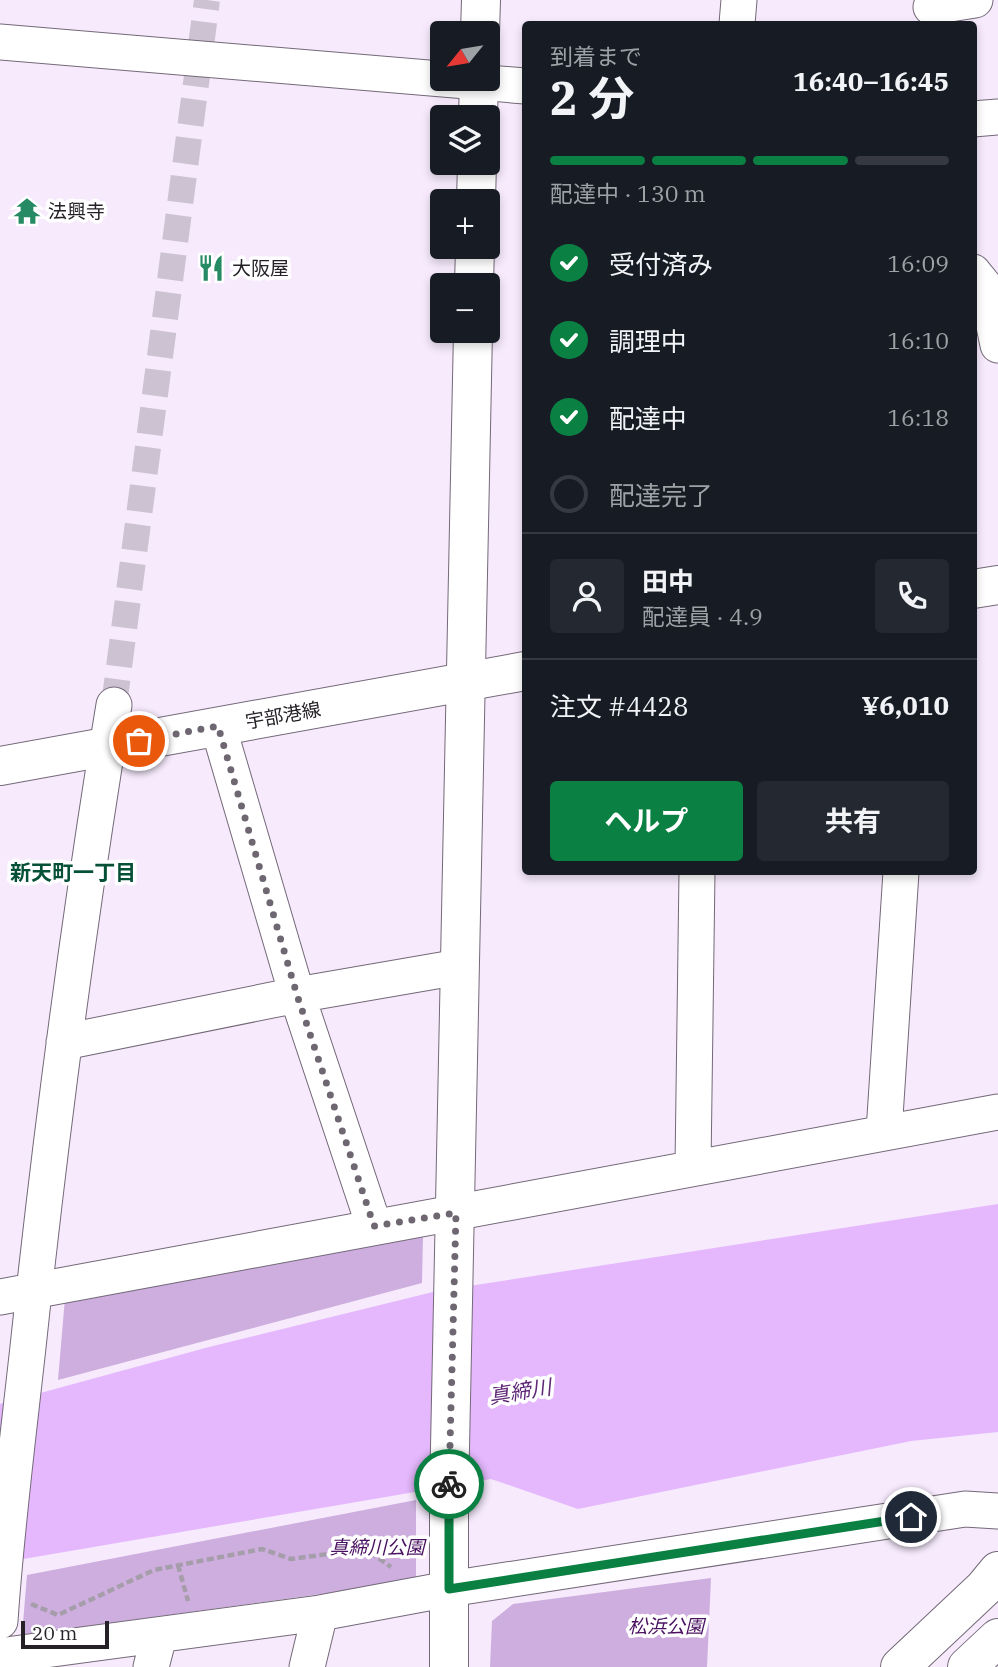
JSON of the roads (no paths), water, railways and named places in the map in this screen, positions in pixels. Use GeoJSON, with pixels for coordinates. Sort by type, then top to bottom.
{"type":"FeatureCollection","features":[{"type":"Feature","properties":{"kind":"street"},"geometry":{"type":"LineString","coordinates":[[480,21],[481,0]]}},
{"type":"Feature","properties":{"kind":"street"},"geometry":{"type":"LineString","coordinates":[[737,21],[739,0]]}},
{"type":"Feature","properties":{"kind":"street"},"geometry":{"type":"LineString","coordinates":[[931,11],[975,0]]}},
{"type":"Feature","properties":{"kind":"street"},"geometry":{"type":"LineString","coordinates":[[0,42],[478,93],[522,86]]}},
{"type":"Feature","properties":{"kind":"street"},"geometry":{"type":"LineString","coordinates":[[977,119],[998,117]]}},
{"type":"Feature","properties":{"kind":"street"},"geometry":{"type":"LineString","coordinates":[[986,282],[998,345]]}},
{"type":"Feature","properties":{"kind":"street"},"geometry":{"type":"LineString","coordinates":[[449,1667],[449,1496],[473,343]]}},
{"type":"Feature","properties":{"kind":"street"},"geometry":{"type":"LineString","coordinates":[[977,588],[998,585]]}},
{"type":"Feature","properties":{"kind":"street","name":"宇部港線"},"geometry":{"type":"LineString","coordinates":[[0,766],[522,672]]}},
{"type":"Feature","properties":{"kind":"street"},"geometry":{"type":"LineString","coordinates":[[14,1612],[3,1571],[64,1042],[114,705]]}},
{"type":"Feature","properties":{"kind":"street"},"geometry":{"type":"LineString","coordinates":[[218,726],[297,995],[374,1226]]}},
{"type":"Feature","properties":{"kind":"street"},"geometry":{"type":"LineString","coordinates":[[694,1167],[697,875]]}},
{"type":"Feature","properties":{"kind":"street"},"geometry":{"type":"LineString","coordinates":[[884,1132],[901,875]]}},
{"type":"Feature","properties":{"kind":"street"},"geometry":{"type":"LineString","coordinates":[[64,1042],[297,995],[459,967]]}},
{"type":"Feature","properties":{"kind":"street"},"geometry":{"type":"LineString","coordinates":[[0,1297],[998,1112]]}},
{"type":"Feature","properties":{"kind":"street"},"geometry":{"type":"LineString","coordinates":[[0,1656],[155,1652],[320,1613],[449,1589],[965,1509],[998,1511]]}},
{"type":"Feature","properties":{"kind":"street"},"geometry":{"type":"LineString","coordinates":[[900,1667],[984,1588],[998,1571]]}},
{"type":"Feature","properties":{"kind":"street"},"geometry":{"type":"LineString","coordinates":[[307,1667],[320,1613]]}},
{"type":"Feature","properties":{"kind":"street"},"geometry":{"type":"LineString","coordinates":[[967,1667],[998,1638]]}},
{"type":"Feature","properties":{"kind":"water","name":"真締川"},"geometry":{"type":"Polygon","coordinates":[[[998,1204],[998,1432],[911,1441],[578,1509],[491,1479],[0,1563],[0,1404],[209,1347],[437,1291],[998,1204]]]}},
{"type":"Feature","properties":{"kind":"tunnel"},"geometry":{"type":"LineString","coordinates":[[114,705],[207,0]]}},
{"type":"Feature","properties":{"kind":"place","name":"法興寺"},"geometry":{"type":"Point","coordinates":[27,211]}},
{"type":"Feature","properties":{"kind":"place","name":"大阪屋"},"geometry":{"type":"Point","coordinates":[211,268]}},
{"type":"Feature","properties":{"kind":"district","name":"新天町一丁目"},"geometry":{"type":"Point","coordinates":[73,873]}},
{"type":"Feature","properties":{"kind":"park label","name":"真締川公園"},"geometry":{"type":"Point","coordinates":[377,1547]}},
{"type":"Feature","properties":{"kind":"park label","name":"松浜公園"},"geometry":{"type":"Point","coordinates":[666,1626]}}]}
